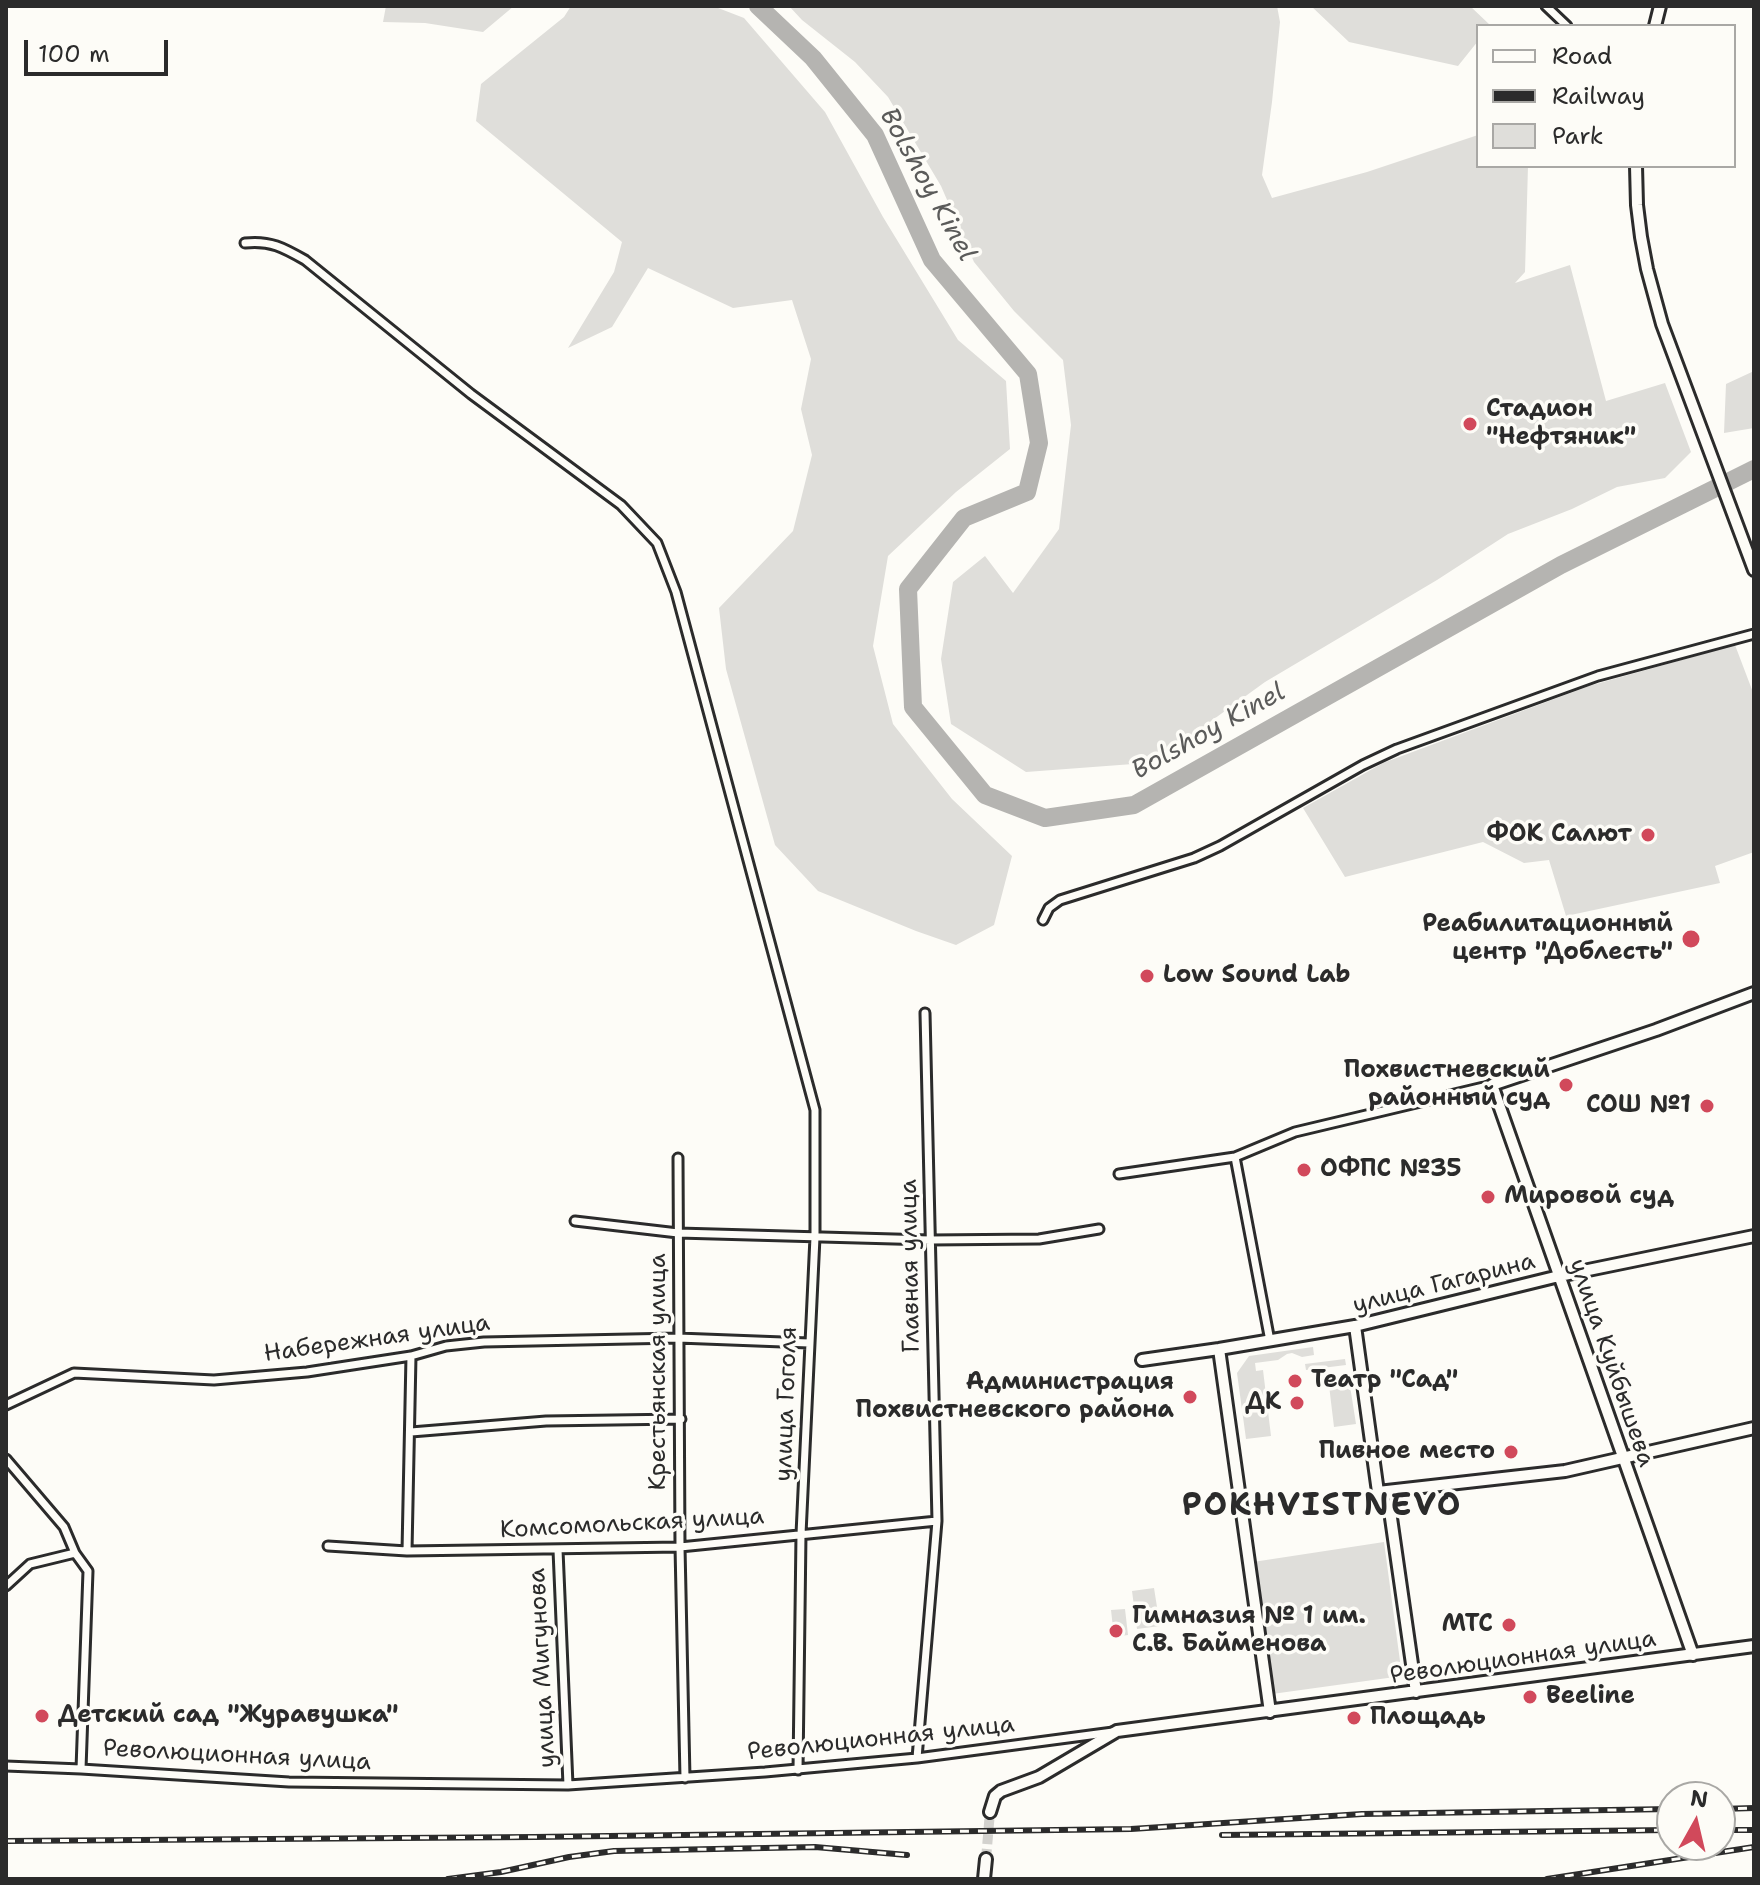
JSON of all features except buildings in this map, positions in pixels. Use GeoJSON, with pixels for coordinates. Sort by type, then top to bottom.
{"type":"FeatureCollection","features":[{"type":"Feature","properties":{"kind":"street"},"geometry":{"type":"LineString","coordinates":[[1546,6],[1565,24]]}},
{"type":"Feature","properties":{"kind":"street"},"geometry":{"type":"LineString","coordinates":[[1636,168],[1637,205],[1647,269],[1662,324],[1754,570]]}},
{"type":"Feature","properties":{"kind":"street","name":"улица Гоголя"},"geometry":{"type":"LineString","coordinates":[[245,243],[261,241],[305,260],[471,394],[621,505],[657,543],[676,592],[815,1110],[815,1237],[801,1534],[798,1770]]}},
{"type":"Feature","properties":{"kind":"street"},"geometry":{"type":"LineString","coordinates":[[1043,920],[1049,908],[1060,900],[1194,858],[1397,749],[1596,676],[1754,634]]}},
{"type":"Feature","properties":{"kind":"street"},"geometry":{"type":"LineString","coordinates":[[1119,1174],[1235,1157],[1295,1132],[1492,1085],[1656,1030],[1754,993]]}},
{"type":"Feature","properties":{"kind":"street","name":"Главная улица"},"geometry":{"type":"LineString","coordinates":[[917,1758],[937,1521],[925,1013]]}},
{"type":"Feature","properties":{"kind":"street","name":"улица Куйбышева"},"geometry":{"type":"LineString","coordinates":[[1492,1085],[1693,1655]]}},
{"type":"Feature","properties":{"kind":"street"},"geometry":{"type":"LineString","coordinates":[[1235,1157],[1270,1341]]}},
{"type":"Feature","properties":{"kind":"street","name":"Крестьянская улица"},"geometry":{"type":"LineString","coordinates":[[678,1158],[685,1778]]}},
{"type":"Feature","properties":{"kind":"street"},"geometry":{"type":"LineString","coordinates":[[575,1221],[678,1233],[930,1240],[1039,1239],[1099,1229]]}},
{"type":"Feature","properties":{"kind":"street","name":"улица Гагарина"},"geometry":{"type":"LineString","coordinates":[[1142,1360],[1355,1326],[1559,1276],[1754,1236]]}},
{"type":"Feature","properties":{"kind":"street"},"geometry":{"type":"LineString","coordinates":[[1355,1326],[1378,1492],[1390,1511],[1416,1692]]}},
{"type":"Feature","properties":{"kind":"street","name":"Набережная улица"},"geometry":{"type":"LineString","coordinates":[[6,1405],[74,1373],[214,1380],[307,1372],[411,1356],[446,1346],[484,1342],[678,1338],[809,1343]]}},
{"type":"Feature","properties":{"kind":"street"},"geometry":{"type":"LineString","coordinates":[[1219,1349],[1270,1712]]}},
{"type":"Feature","properties":{"kind":"street"},"geometry":{"type":"LineString","coordinates":[[407,1551],[411,1356]]}},
{"type":"Feature","properties":{"kind":"street"},"geometry":{"type":"LineString","coordinates":[[411,1432],[546,1421],[681,1419]]}},
{"type":"Feature","properties":{"kind":"street"},"geometry":{"type":"LineString","coordinates":[[1378,1492],[1565,1471],[1754,1428]]}},
{"type":"Feature","properties":{"kind":"street"},"geometry":{"type":"LineString","coordinates":[[6,1459],[64,1527],[75,1553],[88,1571],[81,1769]]}},
{"type":"Feature","properties":{"kind":"street","name":"Комсомольская улица"},"geometry":{"type":"LineString","coordinates":[[328,1546],[407,1551],[680,1547],[937,1521]]}},
{"type":"Feature","properties":{"kind":"street","name":"улица Мигунова"},"geometry":{"type":"LineString","coordinates":[[558,1550],[568,1785]]}},
{"type":"Feature","properties":{"kind":"street"},"geometry":{"type":"LineString","coordinates":[[6,1586],[30,1564],[75,1553]]}},
{"type":"Feature","properties":{"kind":"street","name":"Революционная улица"},"geometry":{"type":"LineString","coordinates":[[6,1766],[289,1782],[568,1785],[685,1778],[917,1758],[1754,1646]]}},
{"type":"Feature","properties":{"kind":"street"},"geometry":{"type":"LineString","coordinates":[[990,1812],[995,1796],[1001,1791],[1039,1777],[1117,1731]]}},
{"type":"Feature","properties":{"kind":"street"},"geometry":{"type":"LineString","coordinates":[[984,1879],[986,1859]]}},
{"type":"Feature","properties":{"kind":"green space"},"geometry":{"type":"Polygon","coordinates":[[[386,6],[514,6],[483,32],[425,23],[383,22],[386,6]]]}},
{"type":"Feature","properties":{"kind":"green space"},"geometry":{"type":"Polygon","coordinates":[[[571,6],[713,6],[744,18],[825,112],[883,217],[958,340],[1006,381],[1010,449],[956,492],[888,556],[873,646],[893,724],[952,799],[1012,856],[994,925],[956,945],[818,891],[775,845],[726,669],[719,608],[793,531],[812,455],[801,409],[811,359],[792,300],[733,308],[648,268],[612,327],[568,348],[614,272],[622,242],[476,121],[481,84],[564,17],[571,6]]]}},
{"type":"Feature","properties":{"kind":"green space"},"geometry":{"type":"Polygon","coordinates":[[[789,6],[1277,6],[1280,22],[1262,175],[1272,198],[1367,172],[1476,136],[1476,168],[1528,168],[1525,272],[1515,283],[1570,265],[1606,401],[1665,383],[1691,452],[1665,478],[1617,487],[1508,534],[1265,682],[1185,740],[1133,764],[1026,772],[951,724],[941,659],[953,582],[985,556],[1013,593],[1059,529],[1071,425],[1063,360],[1014,311],[974,262],[941,186],[888,97],[855,62],[789,6]]]}},
{"type":"Feature","properties":{"kind":"green space"},"geometry":{"type":"Polygon","coordinates":[[[1311,6],[1470,6],[1489,24],[1476,24],[1476,44],[1458,66],[1349,42],[1311,6]]]}},
{"type":"Feature","properties":{"kind":"green space"},"geometry":{"type":"Polygon","coordinates":[[[1754,371],[1754,428],[1724,433],[1726,384],[1754,371]]]}},
{"type":"Feature","properties":{"kind":"green space"},"geometry":{"type":"Polygon","coordinates":[[[1735,645],[1754,695],[1754,852],[1715,866],[1720,883],[1566,916],[1549,860],[1524,863],[1483,842],[1345,877],[1303,808],[1383,763],[1589,686],[1735,645]]]}},
{"type":"Feature","properties":{"kind":"green space"},"geometry":{"type":"Polygon","coordinates":[[[1313,1347],[1314,1355],[1302,1357],[1292,1353],[1278,1360],[1255,1363],[1256,1371],[1263,1370],[1271,1436],[1246,1439],[1237,1373],[1249,1356],[1313,1347]]]}},
{"type":"Feature","properties":{"kind":"green space"},"geometry":{"type":"Polygon","coordinates":[[[1345,1359],[1346,1365],[1306,1370],[1305,1364],[1345,1359]]]}},
{"type":"Feature","properties":{"kind":"green space"},"geometry":{"type":"Polygon","coordinates":[[[1348,1373],[1356,1424],[1334,1427],[1328,1377],[1348,1373]]]}},
{"type":"Feature","properties":{"kind":"green space"},"geometry":{"type":"Polygon","coordinates":[[[1384,1542],[1402,1676],[1272,1694],[1253,1562],[1384,1542]]]}},
{"type":"Feature","properties":{"kind":"green space"},"geometry":{"type":"Polygon","coordinates":[[[1154,1588],[1160,1626],[1137,1629],[1132,1591],[1154,1588]]]}},
{"type":"Feature","properties":{"kind":"green space"},"geometry":{"type":"Polygon","coordinates":[[[1125,1609],[1128,1635],[1114,1637],[1111,1610],[1125,1609]]]}},
{"type":"Feature","properties":{"kind":"waterway","name":"Bolshoy Kinel"},"geometry":{"type":"LineString","coordinates":[[758,6],[813,58],[875,135],[932,260],[1028,374],[1039,443],[1027,492],[964,518],[908,589],[913,707],[985,795],[1045,818],[1134,805],[1561,565],[1754,469]]}},
{"type":"Feature","properties":{"kind":"tunnel"},"geometry":{"type":"LineString","coordinates":[[986,1859],[990,1812]]}},
{"type":"Feature","properties":{"kind":"railway"},"geometry":{"type":"LineString","coordinates":[[1736,1809],[1754,1808]]}},
{"type":"Feature","properties":{"kind":"railway"},"geometry":{"type":"LineString","coordinates":[[6,1841],[1131,1829],[1362,1814],[1656,1809]]}},
{"type":"Feature","properties":{"kind":"railway"},"geometry":{"type":"LineString","coordinates":[[1222,1835],[1656,1830]]}},
{"type":"Feature","properties":{"kind":"railway"},"geometry":{"type":"LineString","coordinates":[[1736,1830],[1754,1830]]}},
{"type":"Feature","properties":{"kind":"railway"},"geometry":{"type":"LineString","coordinates":[[448,1879],[614,1851],[815,1847],[907,1855]]}},
{"type":"Feature","properties":{"kind":"railway"},"geometry":{"type":"LineString","coordinates":[[1547,1879],[1754,1847]]}},
{"type":"Feature","properties":{"kind":"place","name":"Стадион \"Нефтяник\""},"geometry":{"type":"Point","coordinates":[1470,424]}},
{"type":"Feature","properties":{"kind":"place","name":"ФОК Салют"},"geometry":{"type":"Point","coordinates":[1648,835]}},
{"type":"Feature","properties":{"kind":"place","name":"Реабилитационный центр \"Доблесть\""},"geometry":{"type":"Point","coordinates":[1691,939]}},
{"type":"Feature","properties":{"kind":"place","name":"Low Sound Lab"},"geometry":{"type":"Point","coordinates":[1147,976]}},
{"type":"Feature","properties":{"kind":"place","name":"Похвистневский районный суд"},"geometry":{"type":"Point","coordinates":[1566,1085]}},
{"type":"Feature","properties":{"kind":"place","name":"СОШ №1"},"geometry":{"type":"Point","coordinates":[1707,1106]}},
{"type":"Feature","properties":{"kind":"place","name":"ОФПС №35"},"geometry":{"type":"Point","coordinates":[1304,1170]}},
{"type":"Feature","properties":{"kind":"place","name":"Мировой суд"},"geometry":{"type":"Point","coordinates":[1488,1197]}},
{"type":"Feature","properties":{"kind":"place","name":"Театр \"Сад\""},"geometry":{"type":"Point","coordinates":[1295,1381]}},
{"type":"Feature","properties":{"kind":"place","name":"Администрация Похвистневского района"},"geometry":{"type":"Point","coordinates":[1190,1397]}},
{"type":"Feature","properties":{"kind":"place","name":"ДК"},"geometry":{"type":"Point","coordinates":[1297,1403]}},
{"type":"Feature","properties":{"kind":"place","name":"Пивное место"},"geometry":{"type":"Point","coordinates":[1511,1452]}},
{"type":"Feature","properties":{"kind":"place","name":"МТС"},"geometry":{"type":"Point","coordinates":[1509,1625]}},
{"type":"Feature","properties":{"kind":"place","name":"Гимназия № 1 им. С.В. Байменова"},"geometry":{"type":"Point","coordinates":[1116,1631]}},
{"type":"Feature","properties":{"kind":"place","name":"Beeline"},"geometry":{"type":"Point","coordinates":[1530,1697]}},
{"type":"Feature","properties":{"kind":"place","name":"Детский сад \"Журавушка\""},"geometry":{"type":"Point","coordinates":[42,1716]}},
{"type":"Feature","properties":{"kind":"place","name":"Площадь"},"geometry":{"type":"Point","coordinates":[1354,1718]}},
{"type":"Feature","properties":{"kind":"district","name":"POKHVISTNEVO"},"geometry":{"type":"Point","coordinates":[1322,1507]}}]}
